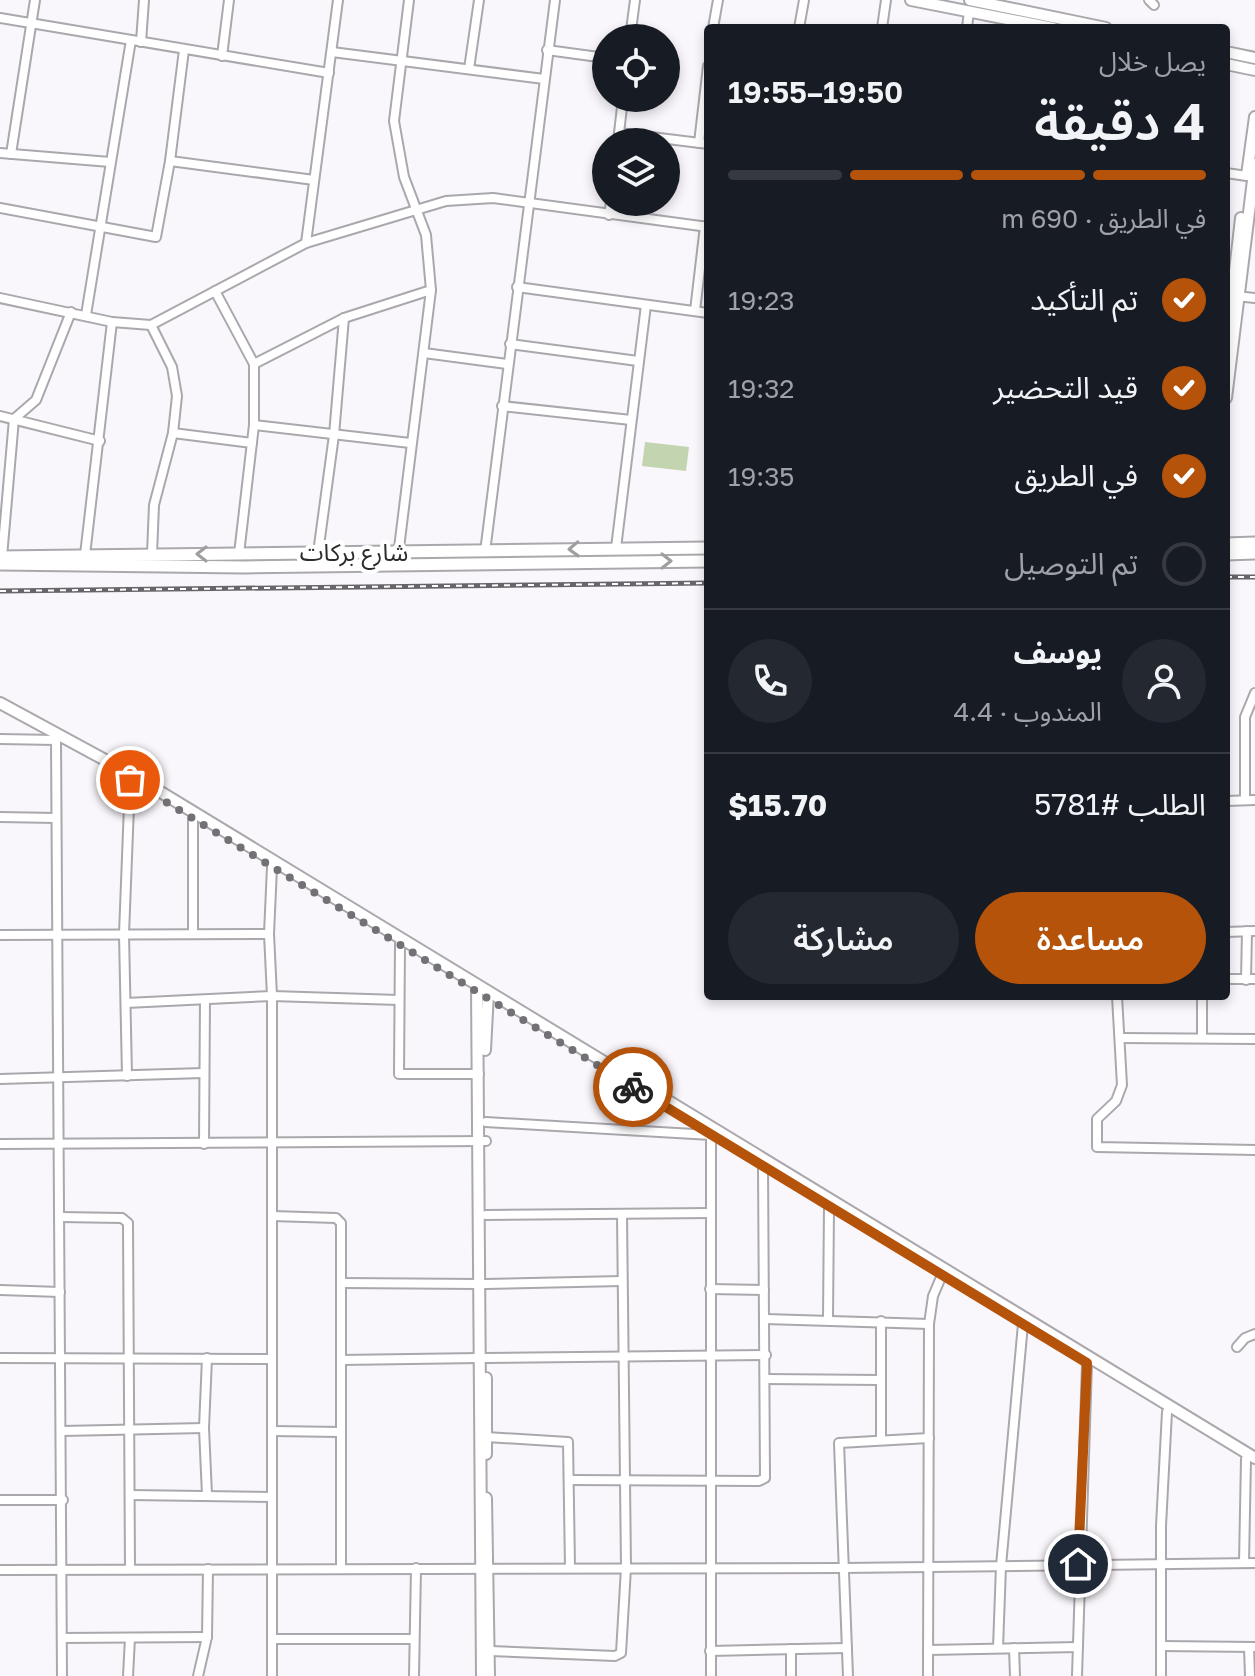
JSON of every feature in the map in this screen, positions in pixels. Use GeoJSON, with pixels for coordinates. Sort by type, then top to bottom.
{"type":"FeatureCollection","features":[{"type":"Feature","properties":{"kind":"main road"},"geometry":{"type":"LineString","coordinates":[[1230,544],[1255,543]]}},
{"type":"Feature","properties":{"kind":"main road","name":"شارع بركات"},"geometry":{"type":"LineString","coordinates":[[1,559],[85,555],[318,553],[397,558],[485,552],[704,548]]}},
{"type":"Feature","properties":{"kind":"main road"},"geometry":{"type":"LineString","coordinates":[[1230,554],[1255,553]]}},
{"type":"Feature","properties":{"kind":"main road","name":"شارع بركات"},"geometry":{"type":"LineString","coordinates":[[1,559],[704,561]]}},
{"type":"Feature","properties":{"kind":"street"},"geometry":{"type":"LineString","coordinates":[[11,154],[35,0]]}},
{"type":"Feature","properties":{"kind":"street"},"geometry":{"type":"LineString","coordinates":[[141,42],[144,0]]}},
{"type":"Feature","properties":{"kind":"street"},"geometry":{"type":"LineString","coordinates":[[222,56],[229,0]]}},
{"type":"Feature","properties":{"kind":"street"},"geometry":{"type":"LineString","coordinates":[[306,243],[338,0]]}},
{"type":"Feature","properties":{"kind":"street"},"geometry":{"type":"LineString","coordinates":[[397,558],[431,290],[426,235],[396,147],[394,121],[409,0]]}},
{"type":"Feature","properties":{"kind":"street"},"geometry":{"type":"LineString","coordinates":[[469,69],[479,0]]}},
{"type":"Feature","properties":{"kind":"street"},"geometry":{"type":"LineString","coordinates":[[485,552],[555,0]]}},
{"type":"Feature","properties":{"kind":"street"},"geometry":{"type":"LineString","coordinates":[[632,24],[635,0]]}},
{"type":"Feature","properties":{"kind":"street"},"geometry":{"type":"LineString","coordinates":[[714,24],[718,0]]}},
{"type":"Feature","properties":{"kind":"street"},"geometry":{"type":"LineString","coordinates":[[800,24],[804,0]]}},
{"type":"Feature","properties":{"kind":"street"},"geometry":{"type":"LineString","coordinates":[[883,24],[886,0]]}},
{"type":"Feature","properties":{"kind":"street"},"geometry":{"type":"LineString","coordinates":[[911,0],[970,5],[1082,24]]}},
{"type":"Feature","properties":{"kind":"street"},"geometry":{"type":"LineString","coordinates":[[970,5],[1039,24]]}},
{"type":"Feature","properties":{"kind":"street"},"geometry":{"type":"LineString","coordinates":[[0,18],[329,73]]}},
{"type":"Feature","properties":{"kind":"street"},"geometry":{"type":"LineString","coordinates":[[86,315],[131,40]]}},
{"type":"Feature","properties":{"kind":"street"},"geometry":{"type":"LineString","coordinates":[[0,208],[156,237],[170,161],[184,50]]}},
{"type":"Feature","properties":{"kind":"street"},"geometry":{"type":"LineString","coordinates":[[547,50],[592,56]]}},
{"type":"Feature","properties":{"kind":"street"},"geometry":{"type":"LineString","coordinates":[[332,52],[544,79]]}},
{"type":"Feature","properties":{"kind":"street"},"geometry":{"type":"LineString","coordinates":[[1230,53],[1255,58]]}},
{"type":"Feature","properties":{"kind":"street"},"geometry":{"type":"LineString","coordinates":[[1230,65],[1255,70]]}},
{"type":"Feature","properties":{"kind":"street"},"geometry":{"type":"LineString","coordinates":[[1230,319],[1255,117]]}},
{"type":"Feature","properties":{"kind":"street"},"geometry":{"type":"LineString","coordinates":[[680,142],[703,144]]}},
{"type":"Feature","properties":{"kind":"street"},"geometry":{"type":"LineString","coordinates":[[0,153],[110,162]]}},
{"type":"Feature","properties":{"kind":"street"},"geometry":{"type":"LineString","coordinates":[[170,161],[314,180]]}},
{"type":"Feature","properties":{"kind":"street"},"geometry":{"type":"LineString","coordinates":[[1230,340],[1233,296],[1255,164]]}},
{"type":"Feature","properties":{"kind":"street"},"geometry":{"type":"LineString","coordinates":[[1230,174],[1247,176]]}},
{"type":"Feature","properties":{"kind":"street"},"geometry":{"type":"LineString","coordinates":[[0,298],[112,322],[151,325],[306,243],[415,208],[479,198],[592,212]]}},
{"type":"Feature","properties":{"kind":"street"},"geometry":{"type":"LineString","coordinates":[[617,216],[704,227]]}},
{"type":"Feature","properties":{"kind":"street"},"geometry":{"type":"LineString","coordinates":[[695,311],[704,248]]}},
{"type":"Feature","properties":{"kind":"street"},"geometry":{"type":"LineString","coordinates":[[517,287],[704,312]]}},
{"type":"Feature","properties":{"kind":"street"},"geometry":{"type":"LineString","coordinates":[[254,364],[344,318],[431,290]]}},
{"type":"Feature","properties":{"kind":"street"},"geometry":{"type":"LineString","coordinates":[[215,291],[254,364],[254,425],[239,554]]}},
{"type":"Feature","properties":{"kind":"street"},"geometry":{"type":"LineString","coordinates":[[1233,296],[1255,298]]}},
{"type":"Feature","properties":{"kind":"street"},"geometry":{"type":"LineString","coordinates":[[616,548],[646,305]]}},
{"type":"Feature","properties":{"kind":"street"},"geometry":{"type":"LineString","coordinates":[[1,559],[14,419],[36,400],[71,312]]}},
{"type":"Feature","properties":{"kind":"street"},"geometry":{"type":"LineString","coordinates":[[318,553],[334,435],[344,318]]}},
{"type":"Feature","properties":{"kind":"street"},"geometry":{"type":"LineString","coordinates":[[85,555],[112,322]]}},
{"type":"Feature","properties":{"kind":"street"},"geometry":{"type":"LineString","coordinates":[[151,325],[176,382],[173,433],[154,505],[152,554]]}},
{"type":"Feature","properties":{"kind":"street"},"geometry":{"type":"LineString","coordinates":[[510,344],[638,361]]}},
{"type":"Feature","properties":{"kind":"street"},"geometry":{"type":"LineString","coordinates":[[424,353],[507,364]]}},
{"type":"Feature","properties":{"kind":"street"},"geometry":{"type":"LineString","coordinates":[[502,406],[631,420]]}},
{"type":"Feature","properties":{"kind":"street"},"geometry":{"type":"LineString","coordinates":[[0,416],[100,441]]}},
{"type":"Feature","properties":{"kind":"street"},"geometry":{"type":"LineString","coordinates":[[254,425],[410,443]]}},
{"type":"Feature","properties":{"kind":"street"},"geometry":{"type":"LineString","coordinates":[[173,433],[252,443]]}},
{"type":"Feature","properties":{"kind":"street"},"geometry":{"type":"LineString","coordinates":[[1245,800],[1245,717],[1255,693]]}},
{"type":"Feature","properties":{"kind":"street"},"geometry":{"type":"LineString","coordinates":[[0,703],[56,740],[130,780],[483,992],[1252,1460]]}},
{"type":"Feature","properties":{"kind":"street"},"geometry":{"type":"LineString","coordinates":[[0,710],[131,774],[711,1135],[993,1303],[1167,1412],[1252,1460]]}},
{"type":"Feature","properties":{"kind":"street"},"geometry":{"type":"LineString","coordinates":[[0,739],[56,740]]}},
{"type":"Feature","properties":{"kind":"street"},"geometry":{"type":"LineString","coordinates":[[56,740],[62,1676]]}},
{"type":"Feature","properties":{"kind":"street"},"geometry":{"type":"LineString","coordinates":[[127,1076],[124,934],[130,780]]}},
{"type":"Feature","properties":{"kind":"street"},"geometry":{"type":"LineString","coordinates":[[1230,801],[1255,800]]}},
{"type":"Feature","properties":{"kind":"street"},"geometry":{"type":"LineString","coordinates":[[0,817],[56,818]]}},
{"type":"Feature","properties":{"kind":"street"},"geometry":{"type":"LineString","coordinates":[[193,819],[193,934]]}},
{"type":"Feature","properties":{"kind":"street"},"geometry":{"type":"LineString","coordinates":[[272,867],[269,934],[272,996],[272,1676]]}},
{"type":"Feature","properties":{"kind":"street"},"geometry":{"type":"LineString","coordinates":[[1230,932],[1251,931],[1250,980],[1230,979]]}},
{"type":"Feature","properties":{"kind":"street"},"geometry":{"type":"LineString","coordinates":[[0,935],[269,934]]}},
{"type":"Feature","properties":{"kind":"street"},"geometry":{"type":"LineString","coordinates":[[400,944],[399,1074],[479,1074]]}},
{"type":"Feature","properties":{"kind":"street"},"geometry":{"type":"LineString","coordinates":[[482,1284],[486,1215],[479,1074],[483,992]]}},
{"type":"Feature","properties":{"kind":"street"},"geometry":{"type":"LineString","coordinates":[[483,992],[486,1122],[483,1141],[482,1284],[484,1568],[489,1676]]}},
{"type":"Feature","properties":{"kind":"street"},"geometry":{"type":"LineString","coordinates":[[126,1003],[272,996],[399,1000]]}},
{"type":"Feature","properties":{"kind":"street"},"geometry":{"type":"LineString","coordinates":[[204,1144],[205,1000]]}},
{"type":"Feature","properties":{"kind":"street"},"geometry":{"type":"LineString","coordinates":[[1117,1000],[1121,1038],[1120,1094],[1097,1119],[1097,1147],[1255,1150]]}},
{"type":"Feature","properties":{"kind":"street"},"geometry":{"type":"LineString","coordinates":[[1202,1000],[1202,1038]]}},
{"type":"Feature","properties":{"kind":"street"},"geometry":{"type":"LineString","coordinates":[[1121,1038],[1255,1039]]}},
{"type":"Feature","properties":{"kind":"street"},"geometry":{"type":"LineString","coordinates":[[0,1079],[204,1073]]}},
{"type":"Feature","properties":{"kind":"street"},"geometry":{"type":"LineString","coordinates":[[486,1122],[711,1135]]}},
{"type":"Feature","properties":{"kind":"street"},"geometry":{"type":"LineString","coordinates":[[711,1135],[711,1676]]}},
{"type":"Feature","properties":{"kind":"street"},"geometry":{"type":"LineString","coordinates":[[0,1144],[483,1141]]}},
{"type":"Feature","properties":{"kind":"street"},"geometry":{"type":"LineString","coordinates":[[570,1480],[759,1481],[765,1478],[763,1166]]}},
{"type":"Feature","properties":{"kind":"street"},"geometry":{"type":"LineString","coordinates":[[828,1319],[829,1207]]}},
{"type":"Feature","properties":{"kind":"street"},"geometry":{"type":"LineString","coordinates":[[486,1215],[710,1213]]}},
{"type":"Feature","properties":{"kind":"street"},"geometry":{"type":"LineString","coordinates":[[490,1651],[619,1656],[626,1568],[622,1215]]}},
{"type":"Feature","properties":{"kind":"street"},"geometry":{"type":"LineString","coordinates":[[272,1216],[339,1219],[343,1283],[341,1568]]}},
{"type":"Feature","properties":{"kind":"street"},"geometry":{"type":"LineString","coordinates":[[60,1217],[126,1219],[131,1430],[130,1569]]}},
{"type":"Feature","properties":{"kind":"street"},"geometry":{"type":"LineString","coordinates":[[928,1676],[929,1324],[933,1296],[942,1275]]}},
{"type":"Feature","properties":{"kind":"street"},"geometry":{"type":"LineString","coordinates":[[343,1283],[622,1281]]}},
{"type":"Feature","properties":{"kind":"street"},"geometry":{"type":"LineString","coordinates":[[710,1289],[764,1290]]}},
{"type":"Feature","properties":{"kind":"street"},"geometry":{"type":"LineString","coordinates":[[0,1290],[60,1292]]}},
{"type":"Feature","properties":{"kind":"street"},"geometry":{"type":"LineString","coordinates":[[765,1319],[929,1324]]}},
{"type":"Feature","properties":{"kind":"street"},"geometry":{"type":"LineString","coordinates":[[881,1321],[881,1439]]}},
{"type":"Feature","properties":{"kind":"street"},"geometry":{"type":"LineString","coordinates":[[998,1648],[1001,1566],[1023,1324]]}},
{"type":"Feature","properties":{"kind":"street"},"geometry":{"type":"LineString","coordinates":[[1237,1347],[1245,1338],[1255,1334]]}},
{"type":"Feature","properties":{"kind":"street"},"geometry":{"type":"LineString","coordinates":[[341,1360],[766,1355]]}},
{"type":"Feature","properties":{"kind":"street"},"geometry":{"type":"LineString","coordinates":[[0,1358],[271,1359]]}},
{"type":"Feature","properties":{"kind":"street"},"geometry":{"type":"LineString","coordinates":[[207,1358],[204,1428],[207,1495]]}},
{"type":"Feature","properties":{"kind":"street"},"geometry":{"type":"LineString","coordinates":[[482,1676],[486,1437],[483,1358]]}},
{"type":"Feature","properties":{"kind":"street"},"geometry":{"type":"LineString","coordinates":[[1077,1676],[1078,1564],[1087,1363]]}},
{"type":"Feature","properties":{"kind":"street"},"geometry":{"type":"LineString","coordinates":[[766,1379],[879,1380]]}},
{"type":"Feature","properties":{"kind":"street"},"geometry":{"type":"LineString","coordinates":[[1161,1676],[1160,1564],[1167,1412]]}},
{"type":"Feature","properties":{"kind":"street"},"geometry":{"type":"LineString","coordinates":[[62,1431],[204,1428]]}},
{"type":"Feature","properties":{"kind":"street"},"geometry":{"type":"LineString","coordinates":[[272,1431],[341,1432]]}},
{"type":"Feature","properties":{"kind":"street"},"geometry":{"type":"LineString","coordinates":[[486,1437],[568,1442],[570,1567]]}},
{"type":"Feature","properties":{"kind":"street"},"geometry":{"type":"LineString","coordinates":[[848,1676],[839,1443],[929,1438]]}},
{"type":"Feature","properties":{"kind":"street"},"geometry":{"type":"LineString","coordinates":[[1244,1563],[1252,1460]]}},
{"type":"Feature","properties":{"kind":"street"},"geometry":{"type":"LineString","coordinates":[[130,1495],[272,1497]]}},
{"type":"Feature","properties":{"kind":"street"},"geometry":{"type":"LineString","coordinates":[[0,1500],[63,1500]]}},
{"type":"Feature","properties":{"kind":"street"},"geometry":{"type":"LineString","coordinates":[[0,1570],[843,1568],[1255,1563]]}},
{"type":"Feature","properties":{"kind":"street"},"geometry":{"type":"LineString","coordinates":[[414,1676],[416,1568]]}},
{"type":"Feature","properties":{"kind":"street"},"geometry":{"type":"LineString","coordinates":[[198,1676],[207,1637],[208,1569]]}},
{"type":"Feature","properties":{"kind":"street"},"geometry":{"type":"LineString","coordinates":[[62,1638],[207,1637]]}},
{"type":"Feature","properties":{"kind":"street"},"geometry":{"type":"LineString","coordinates":[[128,1676],[130,1638]]}},
{"type":"Feature","properties":{"kind":"street"},"geometry":{"type":"LineString","coordinates":[[272,1639],[414,1639]]}},
{"type":"Feature","properties":{"kind":"street"},"geometry":{"type":"LineString","coordinates":[[1161,1646],[1252,1647],[1250,1676]]}},
{"type":"Feature","properties":{"kind":"street"},"geometry":{"type":"LineString","coordinates":[[928,1650],[1078,1647]]}},
{"type":"Feature","properties":{"kind":"street"},"geometry":{"type":"LineString","coordinates":[[710,1651],[847,1648]]}},
{"type":"Feature","properties":{"kind":"street"},"geometry":{"type":"LineString","coordinates":[[1014,1648],[1015,1676]]}},
{"type":"Feature","properties":{"kind":"street"},"geometry":{"type":"LineString","coordinates":[[791,1649],[791,1676]]}},
{"type":"Feature","properties":{"kind":"green space"},"geometry":{"type":"Polygon","coordinates":[[[645,442],[689,447],[686,471],[642,466],[645,442]]]}},
{"type":"Feature","properties":{"kind":"railway"},"geometry":{"type":"LineString","coordinates":[[1230,577],[1255,577]]}},
{"type":"Feature","properties":{"kind":"railway"},"geometry":{"type":"LineString","coordinates":[[0,591],[704,583]]}},
{"type":"Feature","properties":{"kind":"way so far"},"geometry":{"type":"LineString","coordinates":[[130,780],[633,1087]]}},
{"type":"Feature","properties":{"kind":"route"},"geometry":{"type":"LineString","coordinates":[[633,1087],[1087,1363],[1078,1564]]}}]}
